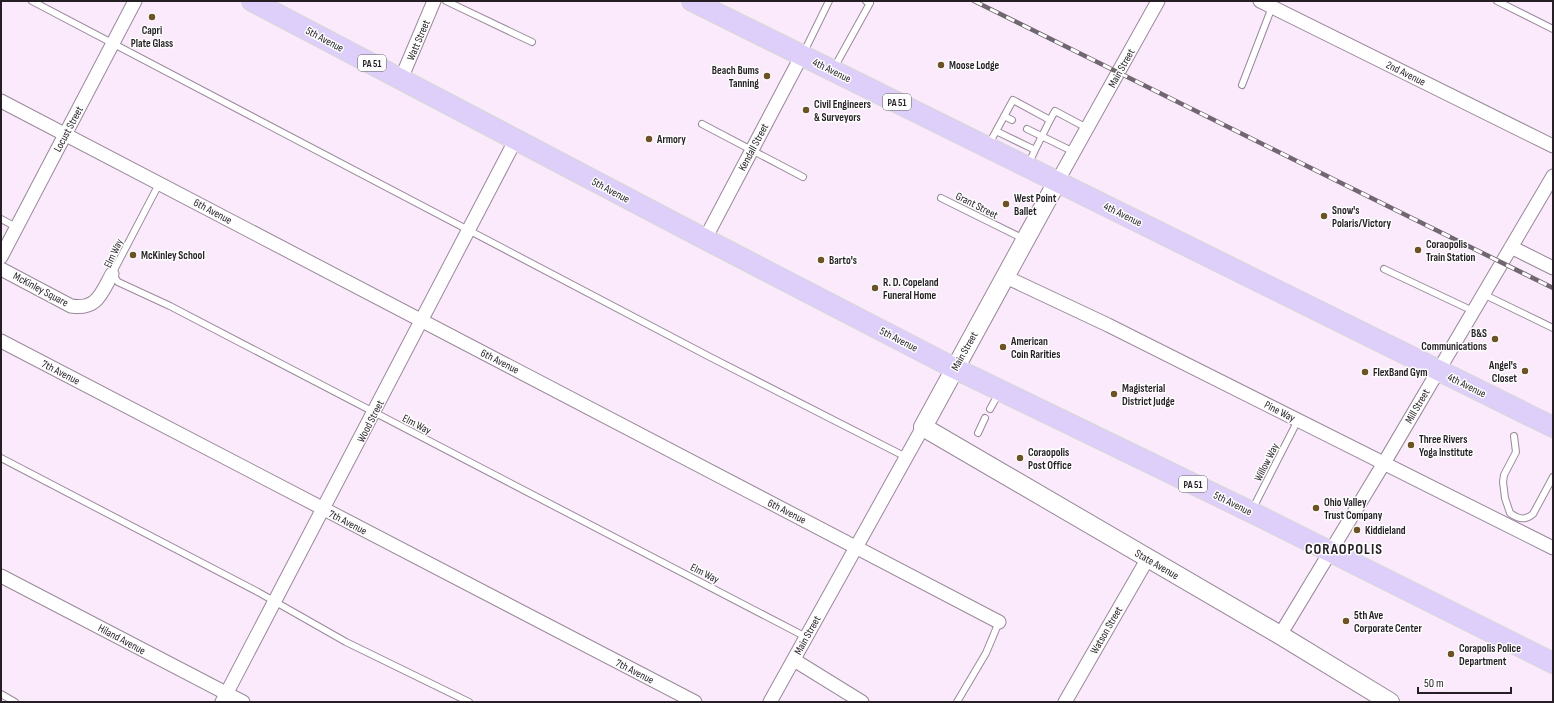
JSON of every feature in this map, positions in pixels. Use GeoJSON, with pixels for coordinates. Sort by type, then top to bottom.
{"type":"FeatureCollection","features":[{"type":"Feature","properties":{"kind":"main road","name":"5th Avenue"},"geometry":{"type":"LineString","coordinates":[[252,1],[704,239],[954,368],[1251,512],[1553,663]]}},
{"type":"Feature","properties":{"kind":"main road","name":"4th Avenue"},"geometry":{"type":"LineString","coordinates":[[692,1],[833,71],[992,139],[1031,159],[1057,182],[1553,427]]}},
{"type":"Feature","properties":{"kind":"street","name":"Locust Street"},"geometry":{"type":"LineString","coordinates":[[1,257],[135,1]]}},
{"type":"Feature","properties":{"kind":"street","name":"Watt Street"},"geometry":{"type":"LineString","coordinates":[[401,79],[434,1]]}},
{"type":"Feature","properties":{"kind":"street","name":"Main Street"},"geometry":{"type":"LineString","coordinates":[[770,702],[1158,1]]}},
{"type":"Feature","properties":{"kind":"street","name":"2nd Avenue"},"geometry":{"type":"LineString","coordinates":[[1260,1],[1553,146]]}},
{"type":"Feature","properties":{"kind":"street","name":"Kendall Street"},"geometry":{"type":"LineString","coordinates":[[704,239],[802,55]]}},
{"type":"Feature","properties":{"kind":"street","name":"6th Avenue"},"geometry":{"type":"LineString","coordinates":[[1,100],[159,184],[999,622]]}},
{"type":"Feature","properties":{"kind":"street","name":"Wood Street"},"geometry":{"type":"LineString","coordinates":[[225,698],[516,139]]}},
{"type":"Feature","properties":{"kind":"street","name":"Mill Street"},"geometry":{"type":"LineString","coordinates":[[1280,635],[1384,463],[1553,176]]}},
{"type":"Feature","properties":{"kind":"street"},"geometry":{"type":"LineString","coordinates":[[1511,247],[1553,268]]}},
{"type":"Feature","properties":{"kind":"street","name":"McKinley Square"},"geometry":{"type":"LineString","coordinates":[[1,269],[70,306],[79,307],[87,306],[99,298],[112,274]]}},
{"type":"Feature","properties":{"kind":"street","name":"Pine Way"},"geometry":{"type":"LineString","coordinates":[[1006,277],[1108,325],[1553,548]]}},
{"type":"Feature","properties":{"kind":"street","name":"7th Avenue"},"geometry":{"type":"LineString","coordinates":[[1,341],[695,702]]}},
{"type":"Feature","properties":{"kind":"street","name":"State Avenue"},"geometry":{"type":"LineString","coordinates":[[923,427],[1280,635],[1390,702]]}},
{"type":"Feature","properties":{"kind":"street","name":"Watson Street"},"geometry":{"type":"LineString","coordinates":[[1065,702],[1148,558]]}},
{"type":"Feature","properties":{"kind":"street","name":"Hiland Avenue"},"geometry":{"type":"LineString","coordinates":[[1,576],[225,698],[243,702]]}},
{"type":"Feature","properties":{"kind":"street"},"geometry":{"type":"LineString","coordinates":[[794,660],[862,702]]}},
{"type":"Feature","properties":{"kind":"lane"},"geometry":{"type":"LineString","coordinates":[[32,1],[710,357],[906,456]]}},
{"type":"Feature","properties":{"kind":"lane"},"geometry":{"type":"LineString","coordinates":[[446,1],[532,42]]}},
{"type":"Feature","properties":{"kind":"lane"},"geometry":{"type":"LineString","coordinates":[[802,55],[829,1]]}},
{"type":"Feature","properties":{"kind":"lane"},"geometry":{"type":"LineString","coordinates":[[833,71],[870,3],[866,1]]}},
{"type":"Feature","properties":{"kind":"lane"},"geometry":{"type":"LineString","coordinates":[[1497,1],[1553,29]]}},
{"type":"Feature","properties":{"kind":"lane"},"geometry":{"type":"LineString","coordinates":[[1242,85],[1272,7]]}},
{"type":"Feature","properties":{"kind":"lane"},"geometry":{"type":"LineString","coordinates":[[992,139],[1013,100],[1050,120]]}},
{"type":"Feature","properties":{"kind":"lane"},"geometry":{"type":"LineString","coordinates":[[1031,159],[1055,112],[1087,128]]}},
{"type":"Feature","properties":{"kind":"lane"},"geometry":{"type":"LineString","coordinates":[[1004,116],[1012,120]]}},
{"type":"Feature","properties":{"kind":"lane"},"geometry":{"type":"LineString","coordinates":[[702,124],[803,176]]}},
{"type":"Feature","properties":{"kind":"lane"},"geometry":{"type":"LineString","coordinates":[[1027,129],[1074,152]]}},
{"type":"Feature","properties":{"kind":"lane","name":"Elm Way"},"geometry":{"type":"LineString","coordinates":[[159,184],[112,274],[118,282],[170,306],[806,637]]}},
{"type":"Feature","properties":{"kind":"lane","name":"Grant Street"},"geometry":{"type":"LineString","coordinates":[[941,198],[1026,240]]}},
{"type":"Feature","properties":{"kind":"lane"},"geometry":{"type":"LineString","coordinates":[[1,219],[16,227]]}},
{"type":"Feature","properties":{"kind":"lane"},"geometry":{"type":"LineString","coordinates":[[1384,269],[1473,311]]}},
{"type":"Feature","properties":{"kind":"lane"},"geometry":{"type":"LineString","coordinates":[[1483,294],[1553,328]]}},
{"type":"Feature","properties":{"kind":"lane"},"geometry":{"type":"LineString","coordinates":[[990,409],[1000,390]]}},
{"type":"Feature","properties":{"kind":"lane"},"geometry":{"type":"LineString","coordinates":[[978,433],[985,418]]}},
{"type":"Feature","properties":{"kind":"lane","name":"Willow Way"},"geometry":{"type":"LineString","coordinates":[[1251,512],[1298,420]]}},
{"type":"Feature","properties":{"kind":"lane"},"geometry":{"type":"LineString","coordinates":[[1514,436],[1516,452],[1504,475],[1503,482],[1505,498],[1510,513],[1522,519],[1528,518],[1533,514],[1553,477]]}},
{"type":"Feature","properties":{"kind":"lane"},"geometry":{"type":"LineString","coordinates":[[1,458],[275,602],[346,642],[469,702]]}},
{"type":"Feature","properties":{"kind":"lane"},"geometry":{"type":"LineString","coordinates":[[957,702],[986,653],[999,622]]}},
{"type":"Feature","properties":{"kind":"lane"},"geometry":{"type":"LineString","coordinates":[[1,694],[15,702]]}},
{"type":"Feature","properties":{"kind":"railway"},"geometry":{"type":"LineString","coordinates":[[974,1],[1553,288]]}},
{"type":"Feature","properties":{"kind":"place","name":"Capri Plate Glass"},"geometry":{"type":"Point","coordinates":[152,17]}},
{"type":"Feature","properties":{"kind":"place","name":"Moose Lodge"},"geometry":{"type":"Point","coordinates":[941,65]}},
{"type":"Feature","properties":{"kind":"place","name":"Beach Bums Tanning"},"geometry":{"type":"Point","coordinates":[767,76]}},
{"type":"Feature","properties":{"kind":"place","name":"Civil Engineers & Surveyors"},"geometry":{"type":"Point","coordinates":[806,110]}},
{"type":"Feature","properties":{"kind":"place","name":"Armory"},"geometry":{"type":"Point","coordinates":[649,139]}},
{"type":"Feature","properties":{"kind":"place","name":"West Point Ballet"},"geometry":{"type":"Point","coordinates":[1006,204]}},
{"type":"Feature","properties":{"kind":"place","name":"Snow's Polaris/Victory"},"geometry":{"type":"Point","coordinates":[1324,216]}},
{"type":"Feature","properties":{"kind":"place","name":"Coraopolis Train Station"},"geometry":{"type":"Point","coordinates":[1418,250]}},
{"type":"Feature","properties":{"kind":"place","name":"McKinley School"},"geometry":{"type":"Point","coordinates":[133,255]}},
{"type":"Feature","properties":{"kind":"place","name":"Barto's"},"geometry":{"type":"Point","coordinates":[821,260]}},
{"type":"Feature","properties":{"kind":"place","name":"R. D. Copeland Funeral Home"},"geometry":{"type":"Point","coordinates":[875,288]}},
{"type":"Feature","properties":{"kind":"place","name":"B&S Communications"},"geometry":{"type":"Point","coordinates":[1495,339]}},
{"type":"Feature","properties":{"kind":"place","name":"American Coin Rarities"},"geometry":{"type":"Point","coordinates":[1003,347]}},
{"type":"Feature","properties":{"kind":"place","name":"Angel's Closet"},"geometry":{"type":"Point","coordinates":[1525,371]}},
{"type":"Feature","properties":{"kind":"place","name":"FlexBand Gym"},"geometry":{"type":"Point","coordinates":[1365,372]}},
{"type":"Feature","properties":{"kind":"place","name":"Magisterial District Judge"},"geometry":{"type":"Point","coordinates":[1114,394]}},
{"type":"Feature","properties":{"kind":"place","name":"Three Rivers Yoga Institute"},"geometry":{"type":"Point","coordinates":[1411,445]}},
{"type":"Feature","properties":{"kind":"place","name":"Coraopolis Post Office"},"geometry":{"type":"Point","coordinates":[1020,458]}},
{"type":"Feature","properties":{"kind":"place","name":"Ohio Valley Trust Company"},"geometry":{"type":"Point","coordinates":[1316,508]}},
{"type":"Feature","properties":{"kind":"place","name":"Kiddieland"},"geometry":{"type":"Point","coordinates":[1357,530]}},
{"type":"Feature","properties":{"kind":"place","name":"5th Ave Corporate Center"},"geometry":{"type":"Point","coordinates":[1346,621]}},
{"type":"Feature","properties":{"kind":"place","name":"Corapolis Police Department"},"geometry":{"type":"Point","coordinates":[1451,654]}},
{"type":"Feature","properties":{"kind":"district","name":"CORAOPOLIS"},"geometry":{"type":"Point","coordinates":[1344,549]}}]}
